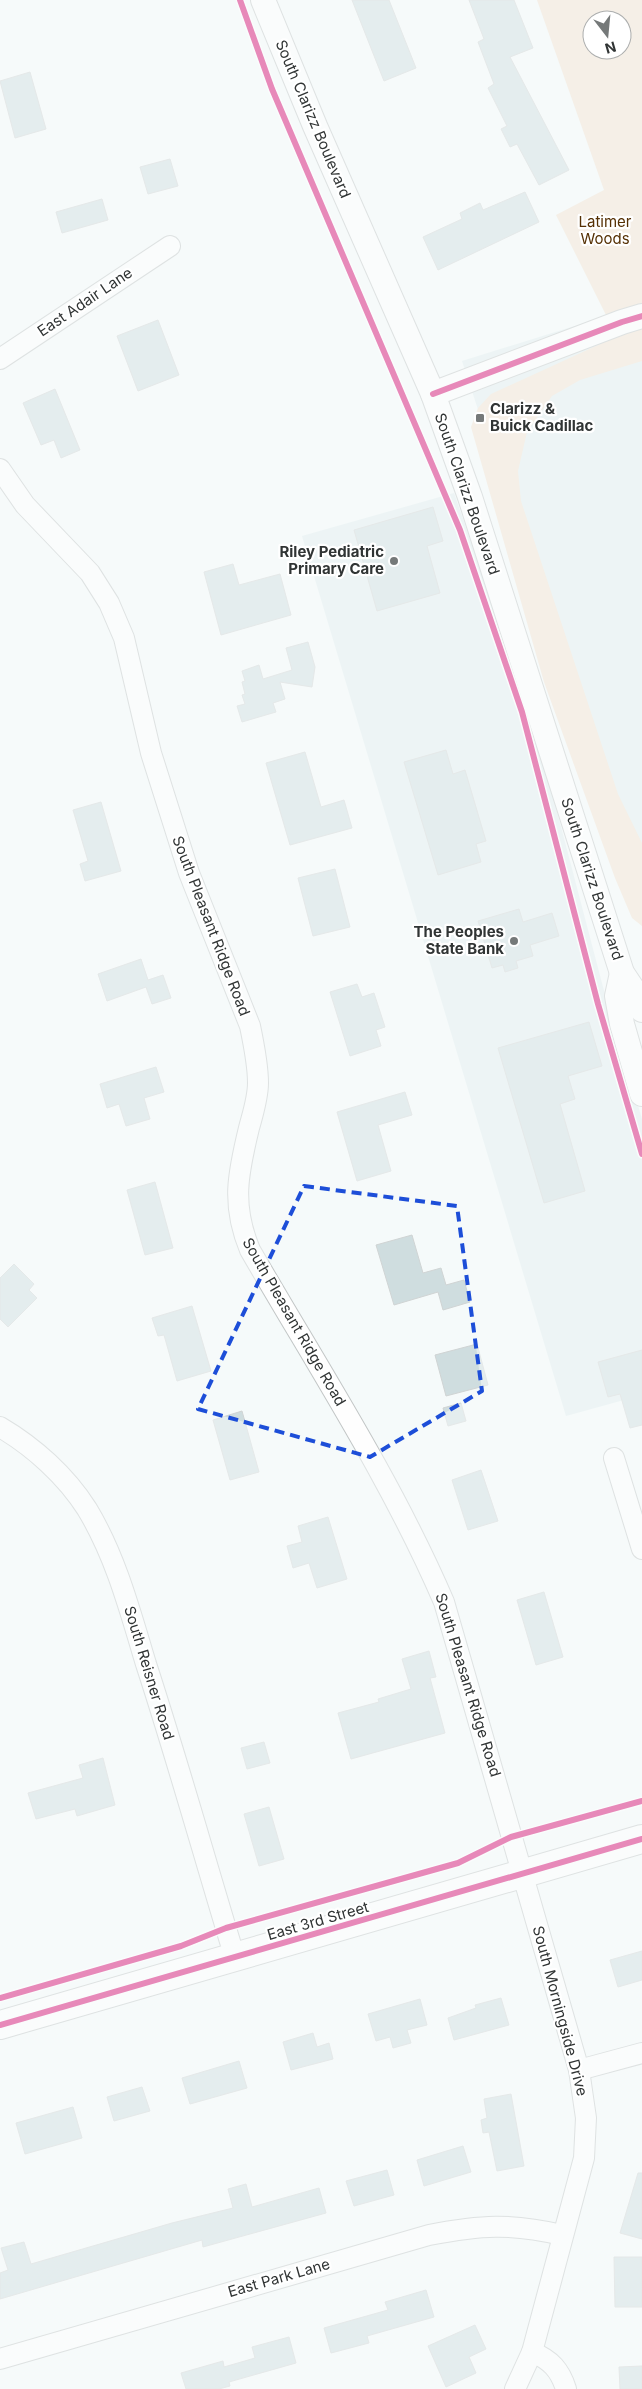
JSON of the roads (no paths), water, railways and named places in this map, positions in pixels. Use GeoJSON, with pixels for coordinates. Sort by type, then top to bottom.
{"type":"FeatureCollection","features":[{"type":"Feature","properties":{"kind":"highway","name":"East 3rd Street"},"geometry":{"type":"LineString","coordinates":[[0,2025],[522,1876],[642,1839]]}},
{"type":"Feature","properties":{"kind":"street","name":"South Clarizz Boulevard"},"geometry":{"type":"LineString","coordinates":[[263,0],[315,126],[433,394],[470,496],[622,974],[634,990],[642,1010]]}},
{"type":"Feature","properties":{"kind":"street","name":"East Adair Lane"},"geometry":{"type":"LineString","coordinates":[[0,359],[170,246]]}},
{"type":"Feature","properties":{"kind":"street"},"geometry":{"type":"LineString","coordinates":[[433,394],[642,316]]}},
{"type":"Feature","properties":{"kind":"street","name":"South Pleasant Ridge Road"},"geometry":{"type":"LineString","coordinates":[[0,469],[25,505],[90,573],[109,603],[124,638],[151,753],[169,814],[189,873],[250,1026],[258,1083],[237,1184],[239,1217],[244,1236],[259,1266],[373,1460],[419,1544],[441,1594],[501,1797],[522,1876]]}},
{"type":"Feature","properties":{"kind":"street","name":"South Clarizz Boulevard"},"geometry":{"type":"LineString","coordinates":[[622,974],[617,996],[622,1024],[642,1094]]}},
{"type":"Feature","properties":{"kind":"street","name":"South Reisner Road"},"geometry":{"type":"LineString","coordinates":[[0,1427],[29,1446],[73,1490],[86,1508],[109,1552],[165,1721],[235,1958]]}},
{"type":"Feature","properties":{"kind":"street"},"geometry":{"type":"LineString","coordinates":[[614,1458],[642,1549]]}},
{"type":"Feature","properties":{"kind":"street","name":"South Morningside Drive"},"geometry":{"type":"LineString","coordinates":[[516,2389],[532,2352],[562,2235],[576,2190],[586,2138],[584,2098],[579,2070],[522,1876]]}},
{"type":"Feature","properties":{"kind":"street"},"geometry":{"type":"LineString","coordinates":[[579,2070],[642,2053]]}},
{"type":"Feature","properties":{"kind":"street","name":"East Park Lane"},"geometry":{"type":"LineString","coordinates":[[0,2359],[429,2235],[466,2228],[505,2226],[525,2227],[562,2235]]}},
{"type":"Feature","properties":{"kind":"street"},"geometry":{"type":"LineString","coordinates":[[532,2352],[552,2363],[566,2389]]}},
{"type":"Feature","properties":{"kind":"place","name":"Clarizz & Buick Cadillac"},"geometry":{"type":"Point","coordinates":[480,418]}},
{"type":"Feature","properties":{"kind":"place","name":"Riley Pediatric Primary Care"},"geometry":{"type":"Point","coordinates":[394,561]}},
{"type":"Feature","properties":{"kind":"place","name":"The Peoples State Bank"},"geometry":{"type":"Point","coordinates":[514,941]}},
{"type":"Feature","properties":{"kind":"park label","name":"Latimer Woods"},"geometry":{"type":"Point","coordinates":[605,230]}}]}
